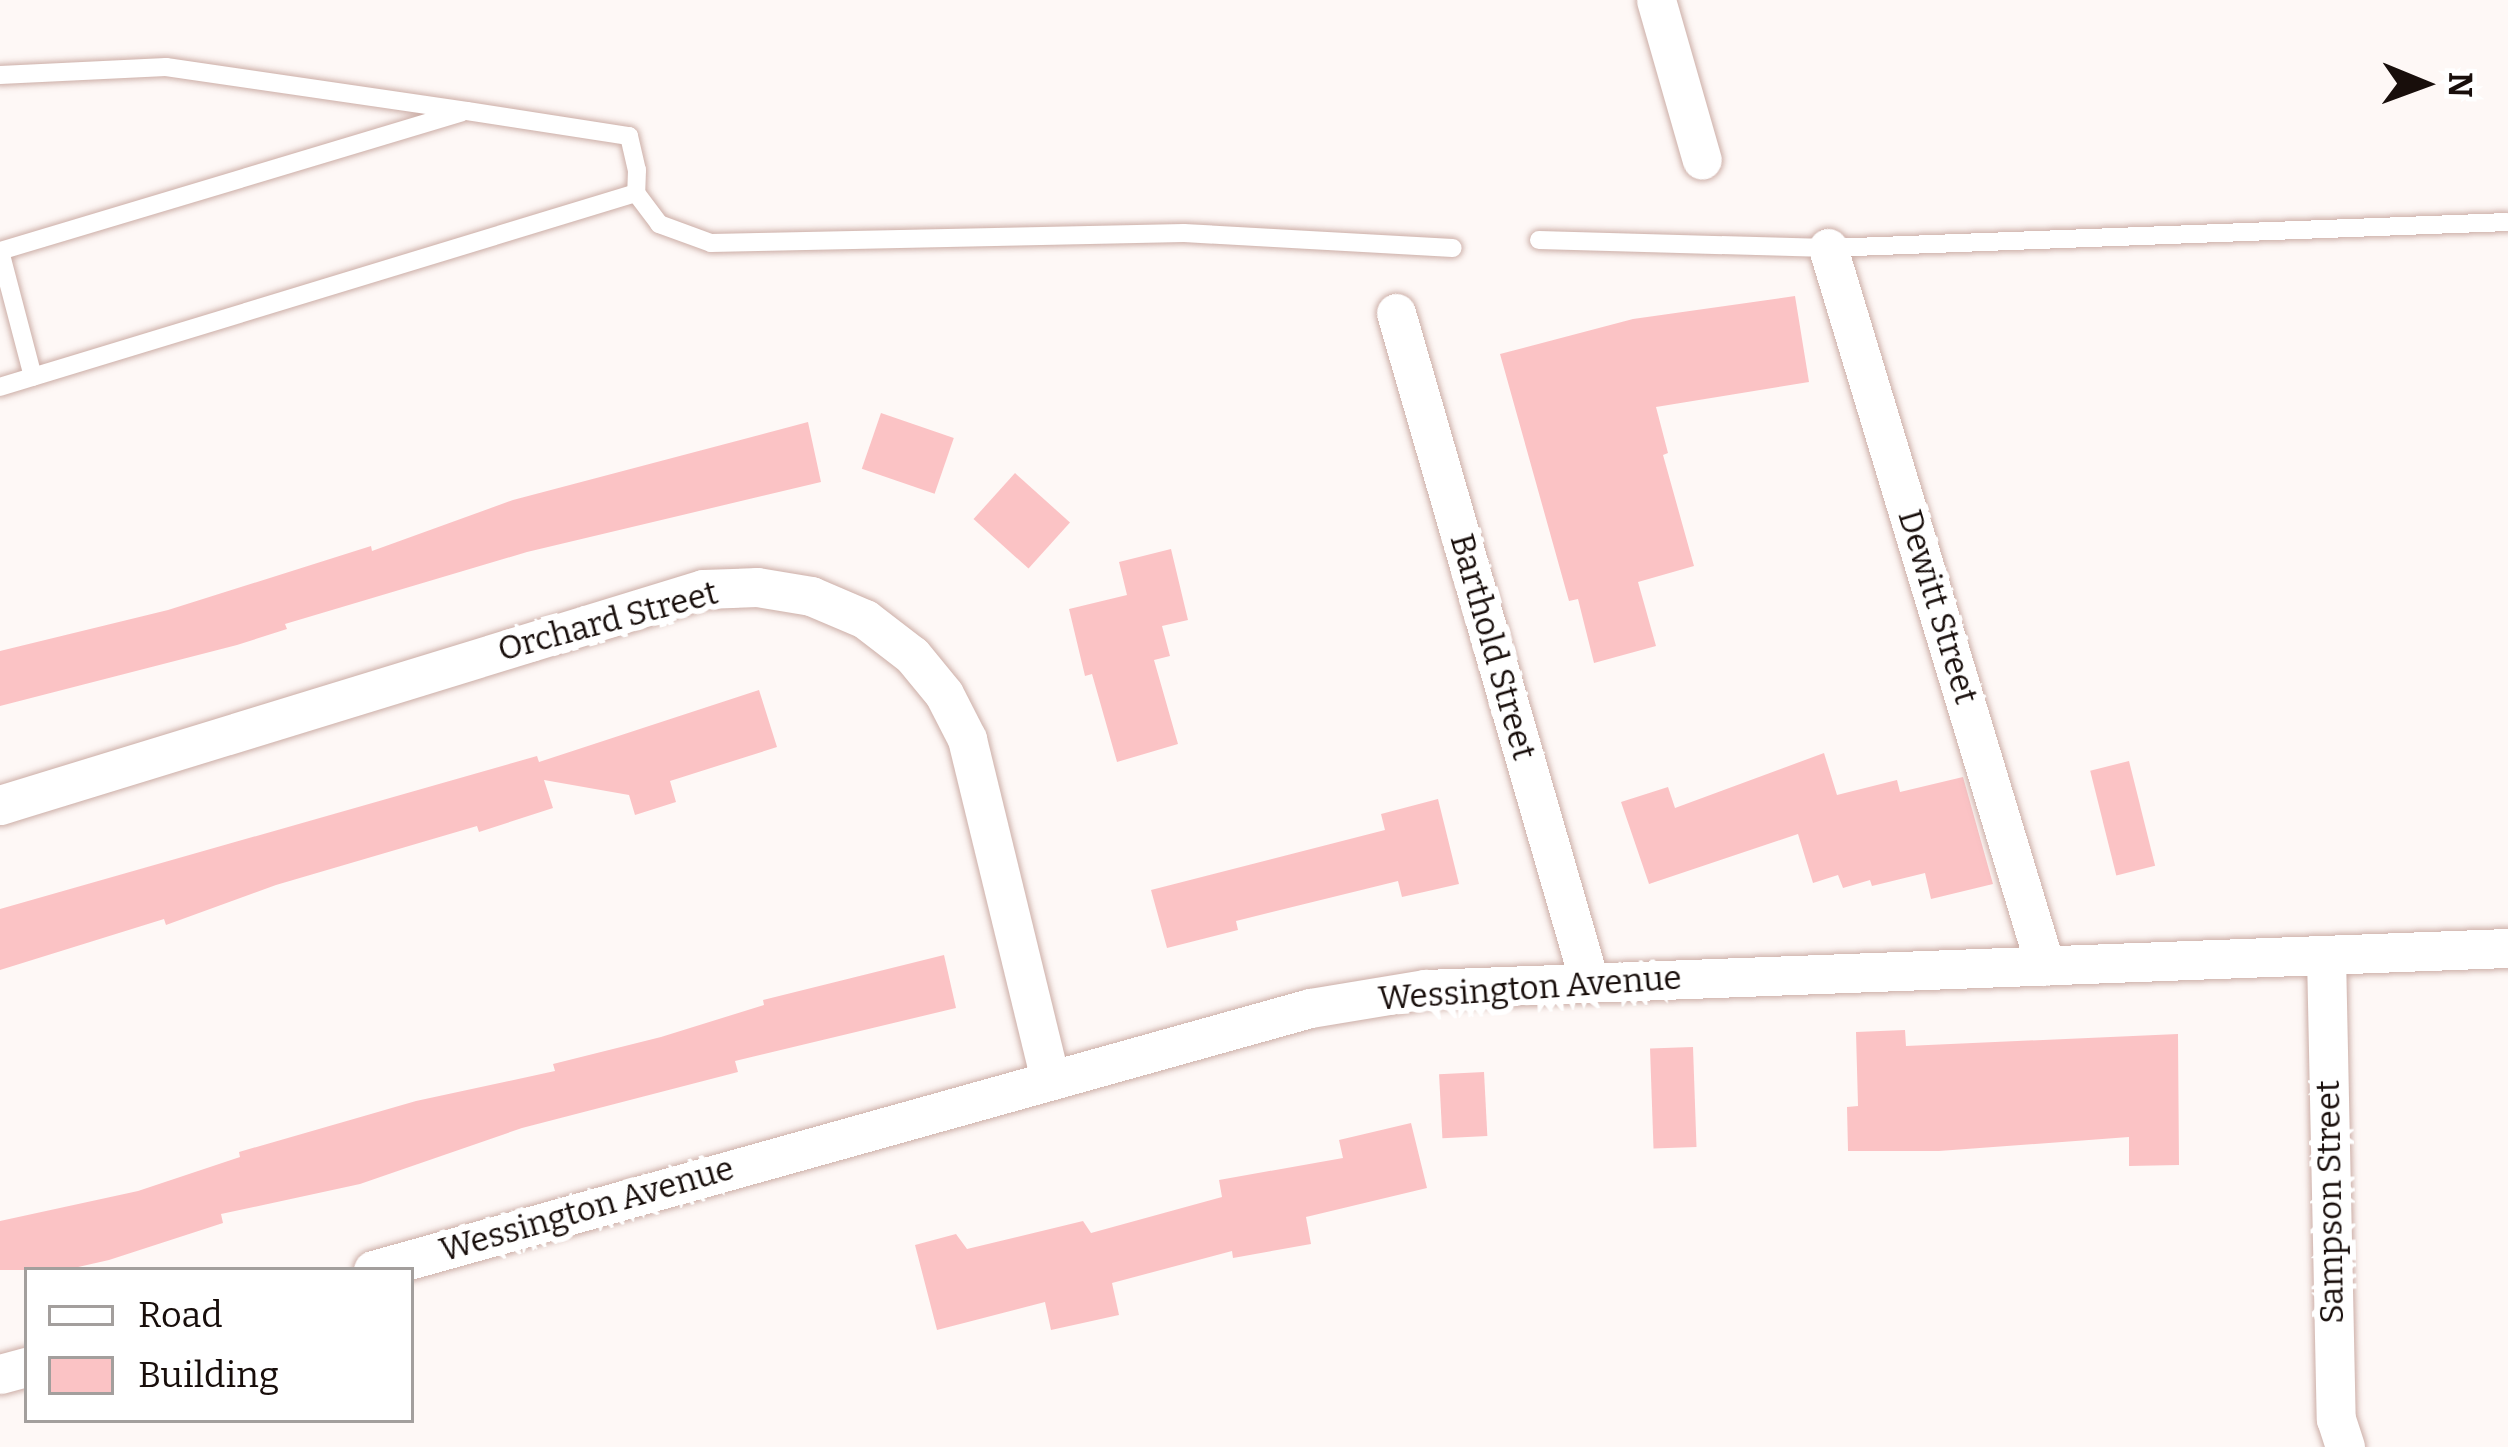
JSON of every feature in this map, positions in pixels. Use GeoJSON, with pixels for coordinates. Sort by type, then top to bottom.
{"type":"FeatureCollection","features":[{"type":"Feature","properties":{"kind":"street"},"geometry":{"type":"LineString","coordinates":[[1656,0],[1702,160]]}},
{"type":"Feature","properties":{"kind":"street","name":"Dewitt Street"},"geometry":{"type":"LineString","coordinates":[[1828,248],[2045,966]]}},
{"type":"Feature","properties":{"kind":"street","name":"Barthold Street"},"geometry":{"type":"LineString","coordinates":[[1396,313],[1589,982]]}},
{"type":"Feature","properties":{"kind":"street","name":"Orchard Street"},"geometry":{"type":"LineString","coordinates":[[0,805],[703,589],[757,586],[811,596],[865,619],[912,655],[944,694],[967,739],[1049,1080]]}},
{"type":"Feature","properties":{"kind":"street","name":"Wessington Avenue"},"geometry":{"type":"LineString","coordinates":[[384,1267],[1310,1008],[1425,989],[2508,948]]}},
{"type":"Feature","properties":{"kind":"street","name":"Sampson Street"},"geometry":{"type":"LineString","coordinates":[[2326,955],[2336,1419],[2345,1447]]}},
{"type":"Feature","properties":{"kind":"lane"},"geometry":{"type":"LineString","coordinates":[[0,75],[166,67],[629,136],[635,193],[659,224],[711,243],[1184,233],[1453,248]]}},
{"type":"Feature","properties":{"kind":"lane"},"geometry":{"type":"LineString","coordinates":[[33,377],[0,251],[467,111]]}},
{"type":"Feature","properties":{"kind":"lane"},"geometry":{"type":"LineString","coordinates":[[0,387],[635,193]]}},
{"type":"Feature","properties":{"kind":"lane"},"geometry":{"type":"LineString","coordinates":[[1539,240],[1828,248],[2508,222]]}},
{"type":"Feature","properties":{"kind":"building"},"geometry":{"type":"Polygon","coordinates":[[[1795,296],[1809,382],[1656,407],[1668,453],[1663,455],[1694,566],[1638,582],[1656,646],[1594,663],[1578,599],[1569,601],[1500,354],[1633,319],[1795,296]]]}},
{"type":"Feature","properties":{"kind":"building"},"geometry":{"type":"Polygon","coordinates":[[[881,413],[954,438],[935,494],[862,469],[881,413]]]}},
{"type":"Feature","properties":{"kind":"building"},"geometry":{"type":"Polygon","coordinates":[[[808,422],[821,482],[527,552],[285,624],[287,629],[237,645],[0,706],[0,651],[168,610],[371,546],[372,551],[513,500],[808,422]]]}},
{"type":"Feature","properties":{"kind":"building"},"geometry":{"type":"Polygon","coordinates":[[[1015,473],[1070,523],[1029,569],[974,519],[1015,473]]]}},
{"type":"Feature","properties":{"kind":"building"},"geometry":{"type":"Polygon","coordinates":[[[1171,549],[1188,620],[1162,626],[1170,656],[1154,660],[1178,744],[1117,762],[1092,674],[1085,676],[1069,609],[1127,595],[1119,562],[1171,549]]]}},
{"type":"Feature","properties":{"kind":"building"},"geometry":{"type":"Polygon","coordinates":[[[759,690],[777,747],[670,781],[676,802],[635,815],[629,795],[544,780],[553,808],[479,832],[477,826],[276,885],[166,925],[164,919],[0,970],[0,909],[537,756],[539,762],[759,690]]]}},
{"type":"Feature","properties":{"kind":"building"},"geometry":{"type":"Polygon","coordinates":[[[1824,753],[1837,795],[1897,780],[1900,792],[1963,777],[1993,884],[1931,899],[1925,873],[1872,886],[1870,880],[1843,888],[1838,875],[1813,883],[1798,834],[1649,884],[1621,802],[1668,787],[1675,808],[1824,753]]]}},
{"type":"Feature","properties":{"kind":"building"},"geometry":{"type":"Polygon","coordinates":[[[2129,761],[2155,866],[2116,875],[2090,771],[2129,761]]]}},
{"type":"Feature","properties":{"kind":"building"},"geometry":{"type":"Polygon","coordinates":[[[1438,799],[1459,884],[1402,897],[1398,881],[1236,921],[1238,930],[1167,948],[1151,890],[1385,830],[1381,814],[1438,799]]]}},
{"type":"Feature","properties":{"kind":"building"},"geometry":{"type":"Polygon","coordinates":[[[944,955],[956,1008],[735,1061],[738,1072],[522,1128],[360,1184],[221,1214],[223,1223],[109,1260],[78,1267],[0,1270],[0,1221],[138,1191],[240,1157],[239,1152],[416,1101],[555,1071],[553,1064],[661,1037],[764,1005],[763,1000],[944,955]]]}},
{"type":"Feature","properties":{"kind":"building"},"geometry":{"type":"Polygon","coordinates":[[[1905,1030],[1906,1046],[2178,1034],[2179,1165],[2129,1166],[2129,1137],[1939,1151],[1848,1151],[1847,1107],[1858,1106],[1856,1032],[1905,1030]]]}},
{"type":"Feature","properties":{"kind":"building"},"geometry":{"type":"Polygon","coordinates":[[[1693,1047],[1696,1147],[1654,1148],[1650,1049],[1693,1047]]]}},
{"type":"Feature","properties":{"kind":"building"},"geometry":{"type":"Polygon","coordinates":[[[1484,1072],[1487,1136],[1442,1138],[1439,1074],[1484,1072]]]}},
{"type":"Feature","properties":{"kind":"building"},"geometry":{"type":"Polygon","coordinates":[[[1411,1123],[1427,1188],[1306,1217],[1311,1244],[1233,1258],[1232,1251],[1112,1283],[1119,1315],[1051,1330],[1045,1302],[937,1330],[915,1245],[956,1234],[967,1249],[1083,1221],[1091,1233],[1222,1197],[1219,1180],[1343,1158],[1339,1140],[1411,1123]]]}}]}
